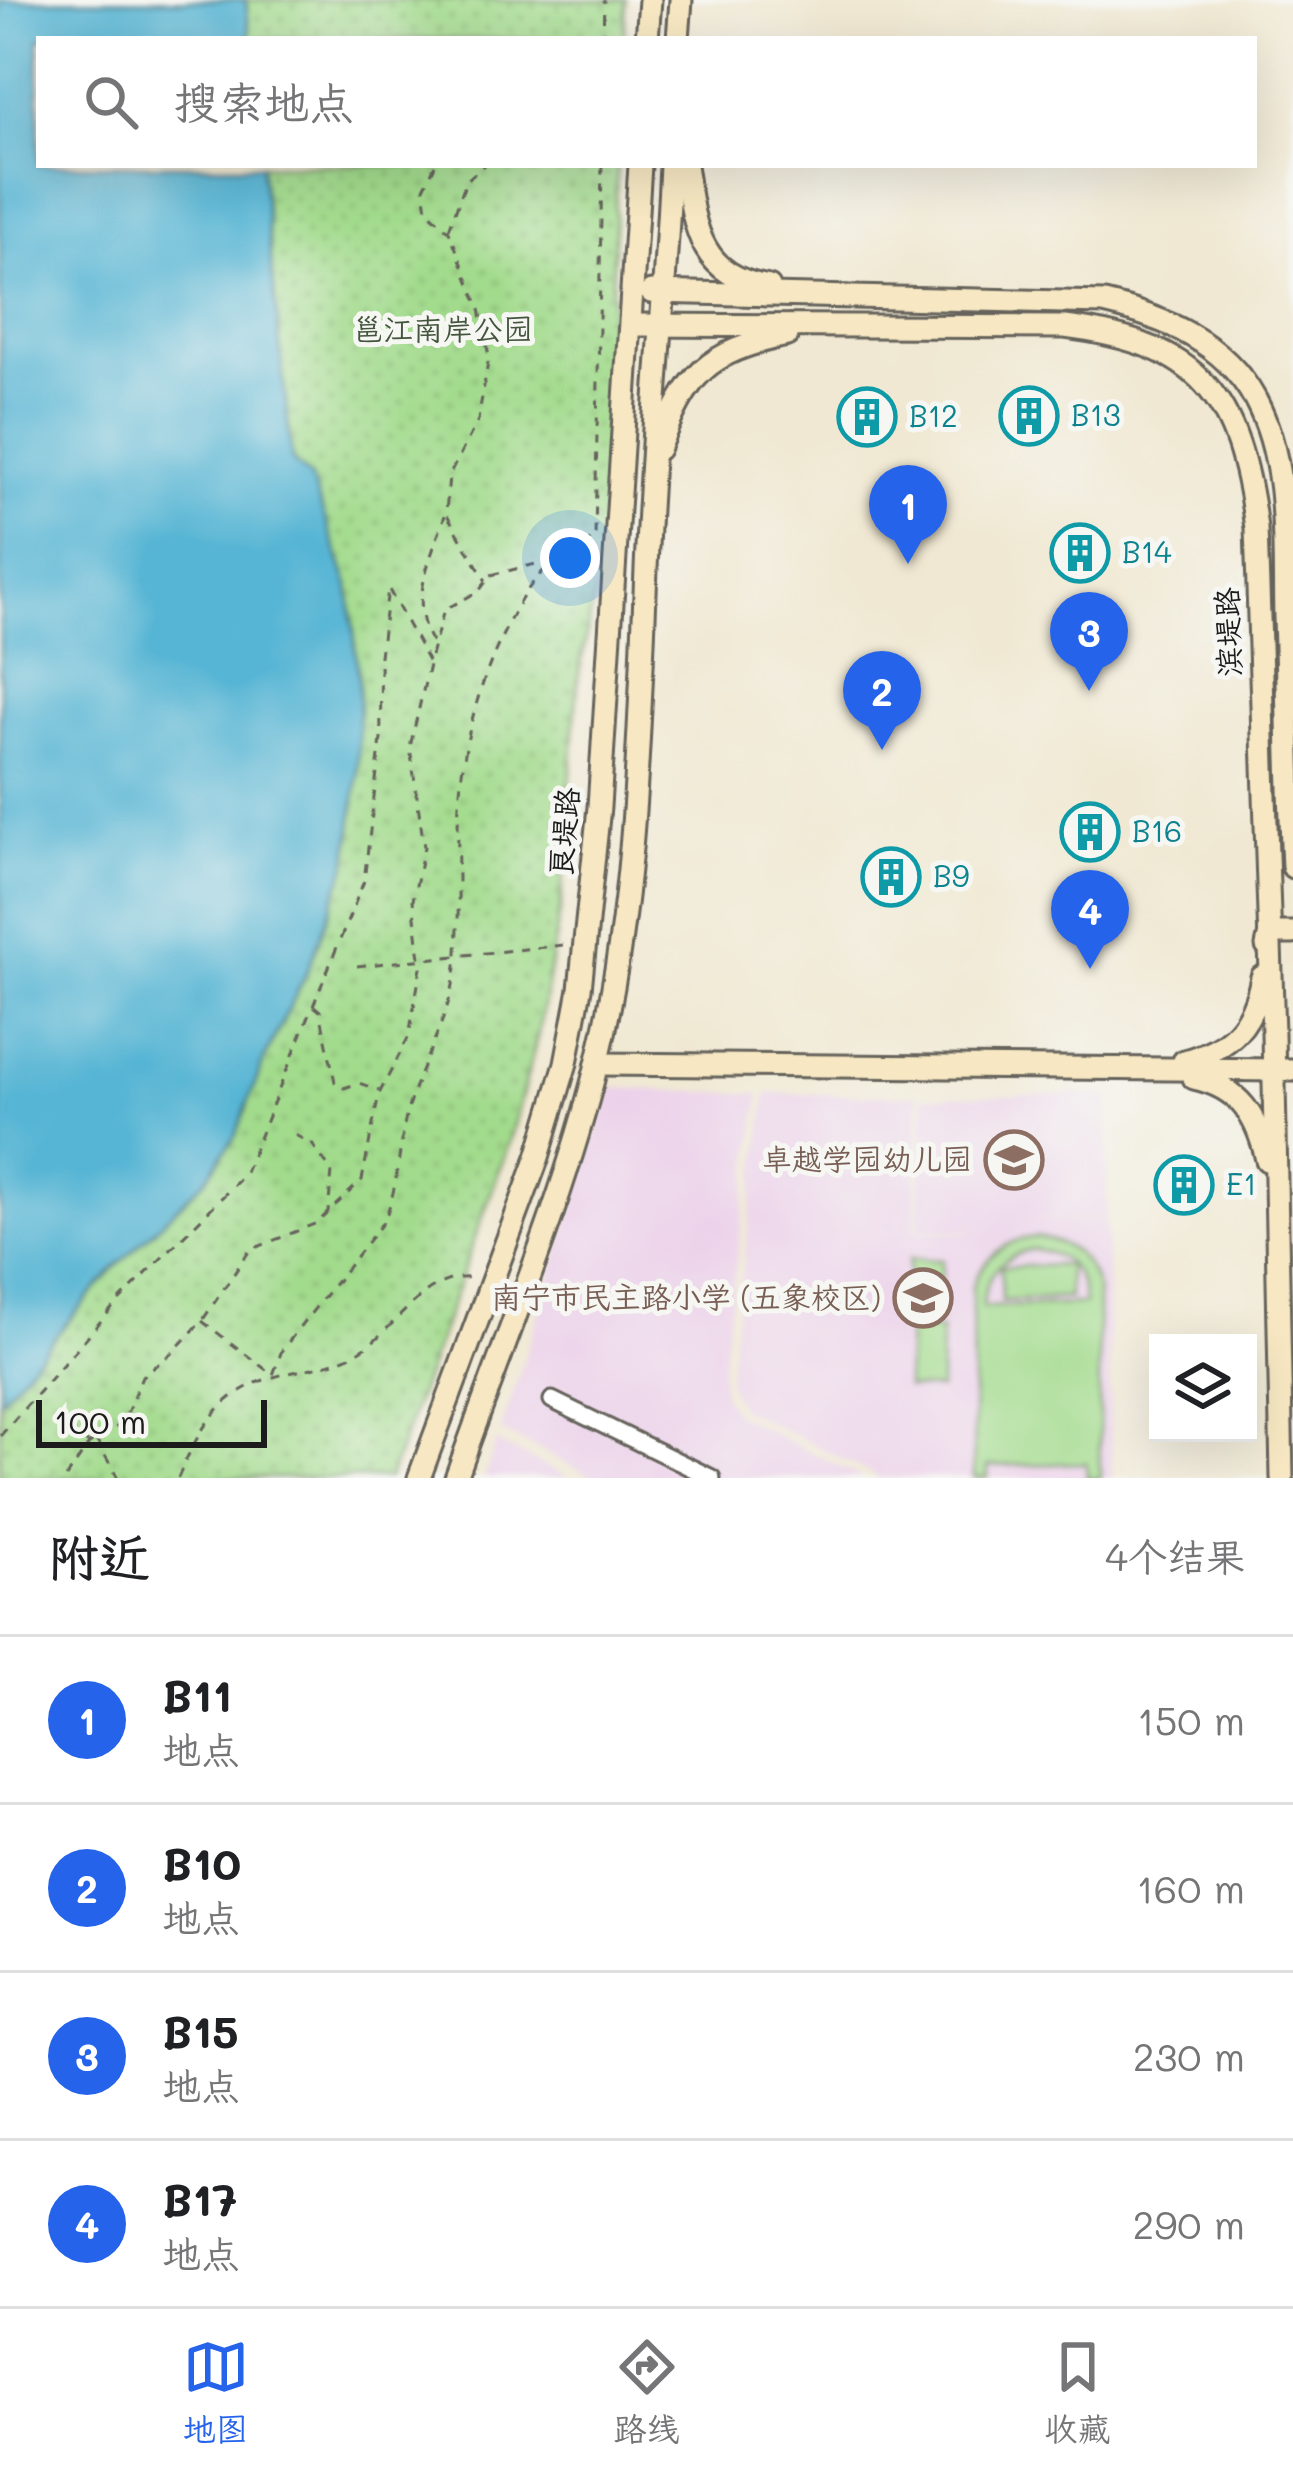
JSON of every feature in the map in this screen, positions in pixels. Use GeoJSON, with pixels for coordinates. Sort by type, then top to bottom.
{"type":"FeatureCollection","features":[{"type":"Feature","properties":{"kind":"street"},"geometry":{"type":"LineString","coordinates":[[647,36],[650,0]]}},
{"type":"Feature","properties":{"kind":"street"},"geometry":{"type":"LineString","coordinates":[[678,36],[681,0]]}},
{"type":"Feature","properties":{"kind":"street","name":"良堤路"},"geometry":{"type":"LineString","coordinates":[[419,1478],[538,1157],[566,1063],[580,989],[598,807],[640,168]]}},
{"type":"Feature","properties":{"kind":"street"},"geometry":{"type":"LineString","coordinates":[[456,1478],[566,1169],[597,1064],[610,996],[634,811],[671,168]]}},
{"type":"Feature","properties":{"kind":"street"},"geometry":{"type":"LineString","coordinates":[[685,168],[693,224],[720,266],[760,286],[835,296]]}},
{"type":"Feature","properties":{"kind":"street","name":"滨堤路"},"geometry":{"type":"LineString","coordinates":[[634,291],[1104,303],[1146,312],[1182,327],[1235,373],[1255,399],[1279,472],[1293,867]]}},
{"type":"Feature","properties":{"kind":"street"},"geometry":{"type":"LineString","coordinates":[[834,326],[800,324],[792,312],[799,301],[835,296]]}},
{"type":"Feature","properties":{"kind":"street","name":"滨堤路"},"geometry":{"type":"LineString","coordinates":[[632,325],[1065,327],[1166,352],[1220,403],[1249,472],[1256,528],[1270,933],[1283,1070],[1282,1478]]}},
{"type":"Feature","properties":{"kind":"street"},"geometry":{"type":"LineString","coordinates":[[650,470],[676,404],[712,359],[744,346],[834,326]]}},
{"type":"Feature","properties":{"kind":"street"},"geometry":{"type":"LineString","coordinates":[[620,468],[650,470]]}},
{"type":"Feature","properties":{"kind":"street"},"geometry":{"type":"LineString","coordinates":[[1155,1069],[1210,1054],[1240,1034],[1258,1001],[1270,933],[1293,933]]}},
{"type":"Feature","properties":{"kind":"street"},"geometry":{"type":"LineString","coordinates":[[597,1064],[1283,1070]]}},
{"type":"Feature","properties":{"kind":"street"},"geometry":{"type":"LineString","coordinates":[[1155,1069],[1212,1082],[1244,1102],[1284,1201]]}},
{"type":"Feature","properties":{"kind":"street"},"geometry":{"type":"LineString","coordinates":[[552,1400],[712,1478]]}},
{"type":"Feature","properties":{"kind":"path"},"geometry":{"type":"LineString","coordinates":[[603,36],[604,0]]}},
{"type":"Feature","properties":{"kind":"path"},"geometry":{"type":"LineString","coordinates":[[434,168],[424,188],[427,210],[449,231],[479,309],[489,358],[478,420],[449,476],[446,513],[419,600],[420,622],[434,645]]}},
{"type":"Feature","properties":{"kind":"path"},"geometry":{"type":"LineString","coordinates":[[449,231],[466,181],[481,168]]}},
{"type":"Feature","properties":{"kind":"path"},"geometry":{"type":"LineString","coordinates":[[273,1375],[282,1350],[384,1221],[394,1197],[408,1108],[448,1006],[456,956],[458,822],[466,740],[477,697],[521,597],[550,561],[595,539],[602,168]]}},
{"type":"Feature","properties":{"kind":"path"},"geometry":{"type":"LineString","coordinates":[[446,513],[487,581]]}},
{"type":"Feature","properties":{"kind":"path"},"geometry":{"type":"LineString","coordinates":[[66,1478],[89,1444],[123,1423],[142,1376],[202,1321],[250,1250],[317,1223],[362,1180],[381,1091],[409,1036],[420,961],[413,900],[424,847],[410,747],[444,610],[478,591],[491,575],[550,561]]}},
{"type":"Feature","properties":{"kind":"path"},"geometry":{"type":"LineString","coordinates":[[0,1436],[115,1305],[244,1175],[364,881],[381,739],[380,656],[388,588],[429,663]]}},
{"type":"Feature","properties":{"kind":"path"},"geometry":{"type":"LineString","coordinates":[[357,965],[572,944]]}},
{"type":"Feature","properties":{"kind":"path"},"geometry":{"type":"LineString","coordinates":[[313,1005],[320,1011],[335,1082],[344,1088],[359,1083],[381,1091]]}},
{"type":"Feature","properties":{"kind":"path"},"geometry":{"type":"LineString","coordinates":[[295,1135],[312,1144],[332,1172],[328,1212]]}},
{"type":"Feature","properties":{"kind":"path"},"geometry":{"type":"LineString","coordinates":[[178,1478],[192,1443],[229,1399],[273,1375],[339,1362],[366,1347],[444,1280],[491,1280]]}},
{"type":"Feature","properties":{"kind":"path"},"geometry":{"type":"LineString","coordinates":[[202,1321],[273,1375]]}},
{"type":"Feature","properties":{"kind":"path"},"geometry":{"type":"LineString","coordinates":[[68,1428],[89,1444]]}},
{"type":"Feature","properties":{"kind":"path"},"geometry":{"type":"LineString","coordinates":[[96,1440],[118,1478]]}},
{"type":"Feature","properties":{"kind":"shaded area"},"geometry":{"type":"Polygon","coordinates":[[[611,1088],[760,1094],[721,1372],[723,1395],[735,1414],[863,1478],[595,1478],[501,1431],[611,1088]]]}},
{"type":"Feature","properties":{"kind":"shaded area","name":"南宁市民主路小学 (五象校区)"},"geometry":{"type":"Polygon","coordinates":[[[767,1094],[919,1095],[915,1231],[969,1233],[972,1218],[968,1231],[918,1229],[924,1096],[1108,1097],[1106,1219],[986,1219],[1106,1221],[1112,1478],[880,1478],[740,1408],[728,1373],[767,1094]]]}},
{"type":"Feature","properties":{"kind":"shaded area"},"geometry":{"type":"Polygon","coordinates":[[[496,1442],[569,1478],[484,1478],[496,1442]]]}},
{"type":"Feature","properties":{"kind":"green space"},"geometry":{"type":"Polygon","coordinates":[[[246,0],[626,0],[624,36],[250,36],[246,0]]]}},
{"type":"Feature","properties":{"kind":"green space","name":"邕江南岸公园"},"geometry":{"type":"Polygon","coordinates":[[[261,168],[617,168],[602,558],[578,678],[561,906],[538,1034],[510,1140],[389,1478],[0,1478],[0,1400],[111,1272],[206,1179],[236,1135],[266,1055],[308,970],[348,862],[358,775],[359,680],[311,479],[292,460],[261,168]]]}},
{"type":"Feature","properties":{"kind":"green space"},"geometry":{"type":"Polygon","coordinates":[[[1037,1237],[1078,1254],[1095,1281],[1100,1478],[1087,1478],[1086,1463],[988,1466],[988,1478],[974,1478],[972,1285],[998,1251],[1015,1241],[1037,1237]],[[1033,1249],[1004,1262],[991,1277],[983,1307],[1084,1304],[1076,1273],[1045,1251],[1033,1249]]]}},
{"type":"Feature","properties":{"kind":"green space"},"geometry":{"type":"Polygon","coordinates":[[[909,1259],[942,1260],[940,1320],[907,1319],[909,1259]]]}},
{"type":"Feature","properties":{"kind":"green space"},"geometry":{"type":"Polygon","coordinates":[[[1068,1265],[1069,1298],[1002,1301],[1001,1267],[1068,1265]]]}},
{"type":"Feature","properties":{"kind":"green space"},"geometry":{"type":"Polygon","coordinates":[[[908,1329],[941,1330],[940,1389],[906,1388],[908,1329]]]}},
{"type":"Feature","properties":{"kind":"water"},"geometry":{"type":"Polygon","coordinates":[[[0,0],[246,0],[250,36],[36,36],[36,168],[261,168],[292,460],[311,479],[349,585],[359,680],[358,775],[348,862],[308,970],[266,1055],[236,1135],[206,1179],[111,1272],[0,1400],[0,0]]]}},
{"type":"Feature","properties":{"kind":"place","name":"B13"},"geometry":{"type":"Point","coordinates":[1029,416]}},
{"type":"Feature","properties":{"kind":"place","name":"B12"},"geometry":{"type":"Point","coordinates":[867,417]}},
{"type":"Feature","properties":{"kind":"place","name":"B14"},"geometry":{"type":"Point","coordinates":[1080,553]}},
{"type":"Feature","properties":{"kind":"place","name":"B11"},"geometry":{"type":"Point","coordinates":[908,564]}},
{"type":"Feature","properties":{"kind":"place","name":"B15"},"geometry":{"type":"Point","coordinates":[1089,691]}},
{"type":"Feature","properties":{"kind":"place","name":"B10"},"geometry":{"type":"Point","coordinates":[882,750]}},
{"type":"Feature","properties":{"kind":"place","name":"B16"},"geometry":{"type":"Point","coordinates":[1090,832]}},
{"type":"Feature","properties":{"kind":"place","name":"B9"},"geometry":{"type":"Point","coordinates":[891,877]}},
{"type":"Feature","properties":{"kind":"place","name":"B17"},"geometry":{"type":"Point","coordinates":[1090,969]}},
{"type":"Feature","properties":{"kind":"place","name":"卓越学园幼儿园"},"geometry":{"type":"Point","coordinates":[1014,1160]}},
{"type":"Feature","properties":{"kind":"place","name":"E1"},"geometry":{"type":"Point","coordinates":[1184,1185]}},
{"type":"Feature","properties":{"kind":"place","name":"南宁市民主路小学 (五象校区)"},"geometry":{"type":"Point","coordinates":[923,1298]}}]}
